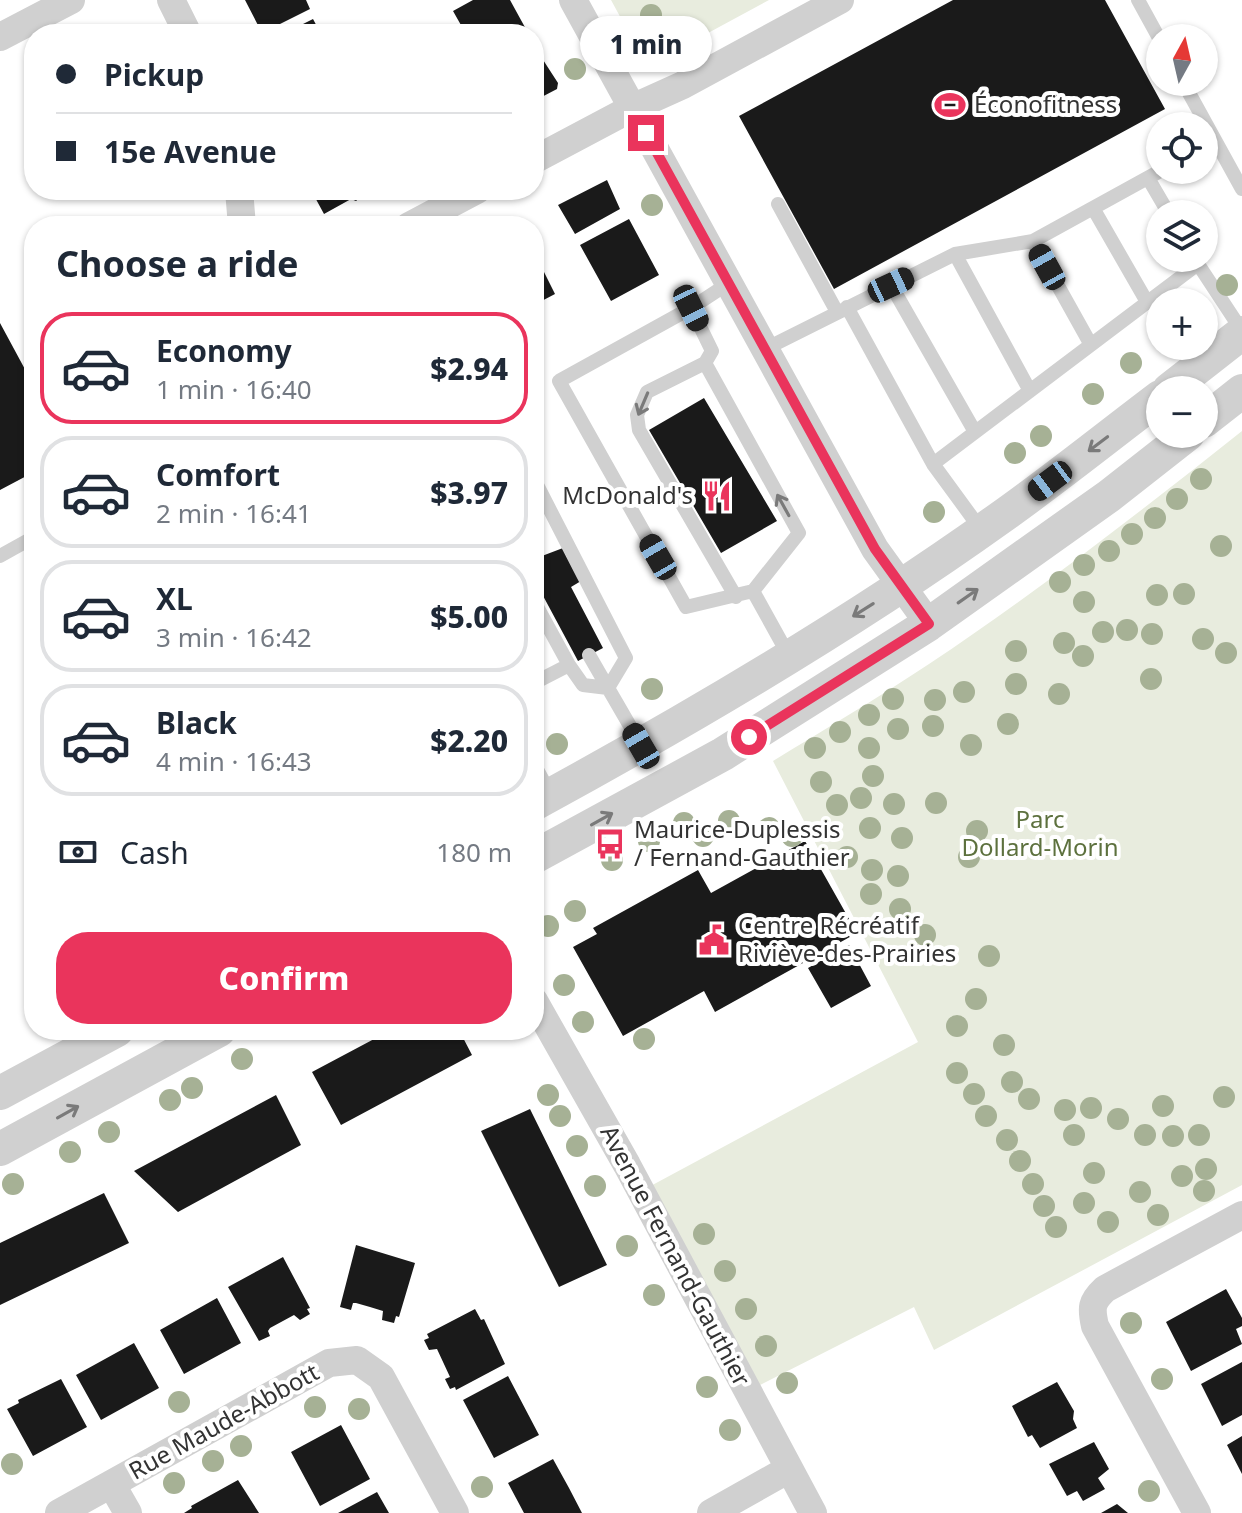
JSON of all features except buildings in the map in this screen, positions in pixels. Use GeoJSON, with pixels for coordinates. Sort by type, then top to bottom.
{"type":"FeatureCollection","features":[{"type":"Feature","properties":{"kind":"street"},"geometry":{"type":"LineString","coordinates":[[25,24],[71,0]]}},
{"type":"Feature","properties":{"kind":"street"},"geometry":{"type":"LineString","coordinates":[[171,0],[183,24]]}},
{"type":"Feature","properties":{"kind":"street"},"geometry":{"type":"LineString","coordinates":[[573,0],[875,549],[929,624]]}},
{"type":"Feature","properties":{"kind":"street"},"geometry":{"type":"LineString","coordinates":[[544,155],[683,85],[840,0]]}},
{"type":"Feature","properties":{"kind":"street"},"geometry":{"type":"LineString","coordinates":[[0,37],[24,24]]}},
{"type":"Feature","properties":{"kind":"street"},"geometry":{"type":"LineString","coordinates":[[428,216],[458,200]]}},
{"type":"Feature","properties":{"kind":"street"},"geometry":{"type":"LineString","coordinates":[[1187,376],[1242,332]]}},
{"type":"Feature","properties":{"kind":"street"},"geometry":{"type":"LineString","coordinates":[[1218,410],[1242,391]]}},
{"type":"Feature","properties":{"kind":"street"},"geometry":{"type":"LineString","coordinates":[[544,798],[641,746],[903,585],[982,531],[1146,408]]}},
{"type":"Feature","properties":{"kind":"street"},"geometry":{"type":"LineString","coordinates":[[544,852],[723,754],[929,624],[1109,496],[1170,448]]}},
{"type":"Feature","properties":{"kind":"street","name":"Avenue Fernand-Gauthier"},"geometry":{"type":"LineString","coordinates":[[544,1019],[627,1165],[813,1513]]}},
{"type":"Feature","properties":{"kind":"street"},"geometry":{"type":"LineString","coordinates":[[0,1093],[98,1040]]}},
{"type":"Feature","properties":{"kind":"street"},"geometry":{"type":"LineString","coordinates":[[0,1149],[201,1040]]}},
{"type":"Feature","properties":{"kind":"street"},"geometry":{"type":"LineString","coordinates":[[1197,1513],[1104,1342],[1091,1308],[1095,1298],[1105,1289],[1242,1215]]}},
{"type":"Feature","properties":{"kind":"street","name":"Rue Maude-Abbott"},"geometry":{"type":"LineString","coordinates":[[59,1513],[329,1363],[357,1360],[381,1377],[455,1513]]}},
{"type":"Feature","properties":{"kind":"street"},"geometry":{"type":"LineString","coordinates":[[711,1513],[789,1469]]}},
{"type":"Feature","properties":{"kind":"street"},"geometry":{"type":"LineString","coordinates":[[112,1485],[128,1513]]}},
{"type":"Feature","properties":{"kind":"lane"},"geometry":{"type":"LineString","coordinates":[[1138,0],[1151,24]]}},
{"type":"Feature","properties":{"kind":"lane"},"geometry":{"type":"LineString","coordinates":[[1218,155],[1242,189]]}},
{"type":"Feature","properties":{"kind":"lane"},"geometry":{"type":"LineString","coordinates":[[765,349],[955,254],[1033,241],[1146,179]]}},
{"type":"Feature","properties":{"kind":"lane"},"geometry":{"type":"LineString","coordinates":[[778,204],[933,464],[982,531]]}},
{"type":"Feature","properties":{"kind":"lane"},"geometry":{"type":"LineString","coordinates":[[1093,208],[1146,300]]}},
{"type":"Feature","properties":{"kind":"lane"},"geometry":{"type":"LineString","coordinates":[[1033,241],[1091,345]]}},
{"type":"Feature","properties":{"kind":"lane"},"geometry":{"type":"LineString","coordinates":[[955,254],[1030,391]]}},
{"type":"Feature","properties":{"kind":"lane"},"geometry":{"type":"LineString","coordinates":[[1164,288],[1183,272]]}},
{"type":"Feature","properties":{"kind":"lane"},"geometry":{"type":"LineString","coordinates":[[1203,272],[1242,332]]}},
{"type":"Feature","properties":{"kind":"lane"},"geometry":{"type":"LineString","coordinates":[[705,363],[799,533],[753,591],[686,607],[559,381],[691,308],[729,283]]}},
{"type":"Feature","properties":{"kind":"lane"},"geometry":{"type":"LineString","coordinates":[[891,285],[975,432]]}},
{"type":"Feature","properties":{"kind":"lane"},"geometry":{"type":"LineString","coordinates":[[933,464],[1146,303]]}},
{"type":"Feature","properties":{"kind":"lane"},"geometry":{"type":"LineString","coordinates":[[691,308],[712,351],[705,363],[647,392],[637,415],[639,430],[736,597]]}},
{"type":"Feature","properties":{"kind":"lane"},"geometry":{"type":"LineString","coordinates":[[544,498],[626,658],[608,688]]}},
{"type":"Feature","properties":{"kind":"lane"},"geometry":{"type":"LineString","coordinates":[[0,556],[24,543]]}},
{"type":"Feature","properties":{"kind":"lane"},"geometry":{"type":"LineString","coordinates":[[753,591],[789,656]]}},
{"type":"Feature","properties":{"kind":"lane"},"geometry":{"type":"LineString","coordinates":[[544,619],[583,685],[608,688]]}},
{"type":"Feature","properties":{"kind":"lane"},"geometry":{"type":"LineString","coordinates":[[589,655],[641,746]]}},
{"type":"Feature","properties":{"kind":"lane"},"geometry":{"type":"LineString","coordinates":[[544,678],[569,665]]}},
{"type":"Feature","properties":{"kind":"green space"},"geometry":{"type":"Polygon","coordinates":[[[611,0],[769,0],[647,66],[611,0]]]}},
{"type":"Feature","properties":{"kind":"green space","name":"Parc Dollard-Morin"},"geometry":{"type":"Polygon","coordinates":[[[1242,431],[1242,1185],[934,1350],[914,1307],[754,1388],[645,1189],[918,1042],[773,761],[910,677],[1009,609],[1242,431]]]}},
{"type":"Feature","properties":{"kind":"place","name":"Éconofitness"},"geometry":{"type":"Point","coordinates":[950,105]}},
{"type":"Feature","properties":{"kind":"place","name":"McDonald's"},"geometry":{"type":"Point","coordinates":[717,496]}},
{"type":"Feature","properties":{"kind":"place","name":"Maurice-Duplessis / Fernand-Gauthier"},"geometry":{"type":"Point","coordinates":[610,844]}},
{"type":"Feature","properties":{"kind":"place","name":"Centre Récréatif Riviève-des-Prairies"},"geometry":{"type":"Point","coordinates":[714,940]}},
{"type":"Feature","properties":{"kind":"route"},"geometry":{"type":"LineString","coordinates":[[646,133],[875,549],[929,624],[749,737]]}}]}
